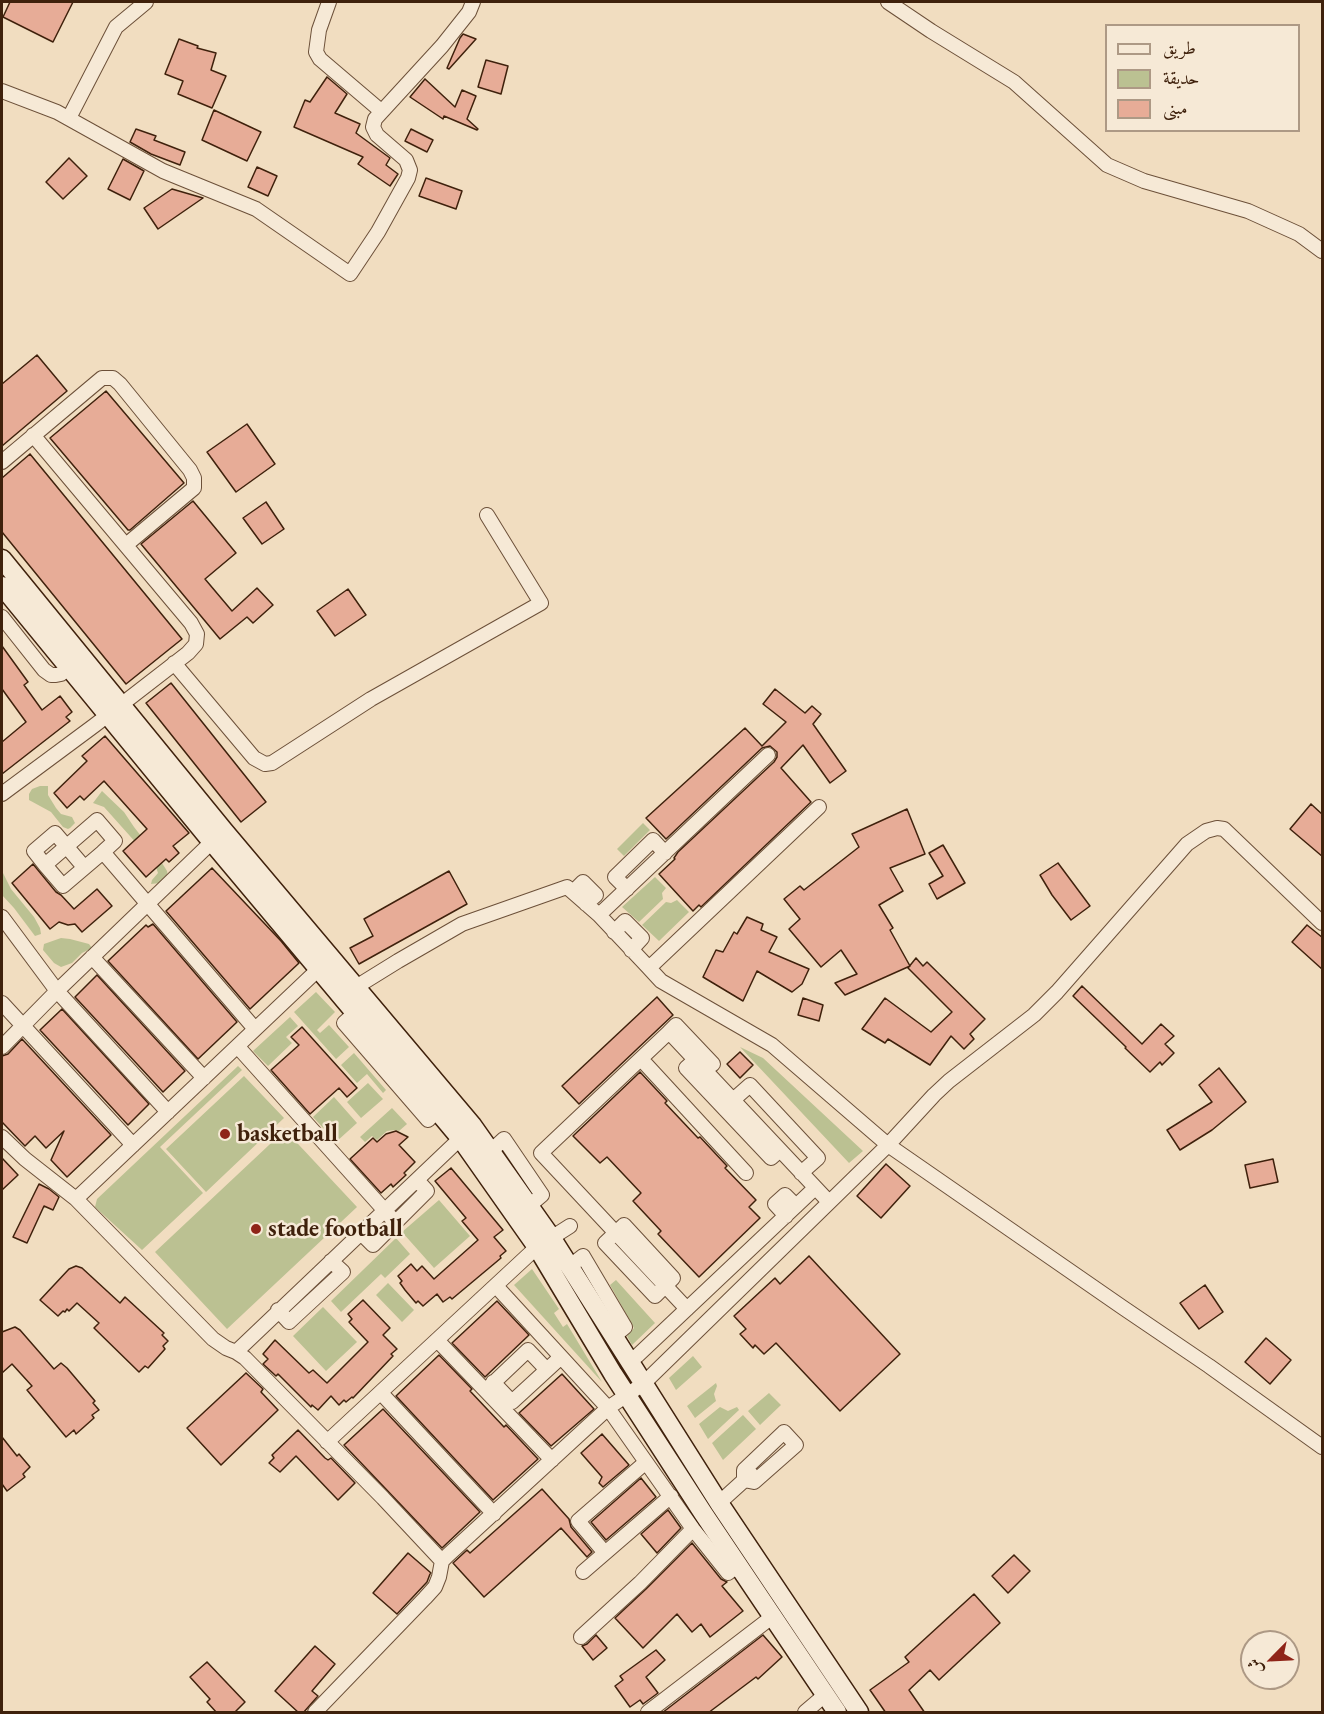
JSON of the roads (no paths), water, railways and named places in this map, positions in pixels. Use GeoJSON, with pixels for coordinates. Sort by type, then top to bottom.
{"type":"FeatureCollection","features":[{"type":"Feature","properties":{"kind":"street"},"geometry":{"type":"LineString","coordinates":[[69,118],[116,27],[146,2]]}},
{"type":"Feature","properties":{"kind":"street"},"geometry":{"type":"LineString","coordinates":[[329,2],[319,30],[316,52],[320,59],[381,111]]}},
{"type":"Feature","properties":{"kind":"street"},"geometry":{"type":"LineString","coordinates":[[2,91],[69,118],[163,171],[256,209],[350,274],[399,197],[410,170],[406,160],[376,135],[373,127],[375,119],[442,46],[469,12],[473,2]]}},
{"type":"Feature","properties":{"kind":"street"},"geometry":{"type":"LineString","coordinates":[[888,2],[1014,82],[1107,165],[1144,181],[1248,211],[1299,234],[1323,251]]}},
{"type":"Feature","properties":{"kind":"street"},"geometry":{"type":"LineString","coordinates":[[2,462],[102,378],[113,378],[190,470],[194,478],[194,488],[126,545]]}},
{"type":"Feature","properties":{"kind":"street"},"geometry":{"type":"LineString","coordinates":[[2,794],[188,653],[196,644],[197,634],[191,623],[33,435]]}},
{"type":"Feature","properties":{"kind":"street"},"geometry":{"type":"LineString","coordinates":[[174,663],[254,758],[265,764],[272,763],[371,699],[541,603],[487,515]]}},
{"type":"Feature","properties":{"kind":"street"},"geometry":{"type":"LineString","coordinates":[[2,559],[114,710],[325,963],[355,1013],[437,1111],[491,1151],[529,1206],[544,1242],[627,1395],[837,1713]]}},
{"type":"Feature","properties":{"kind":"street"},"geometry":{"type":"LineString","coordinates":[[2,586],[69,667],[114,710]]}},
{"type":"Feature","properties":{"kind":"street"},"geometry":{"type":"LineString","coordinates":[[2,617],[44,670],[51,675],[56,675],[69,667]]}},
{"type":"Feature","properties":{"kind":"street"},"geometry":{"type":"LineString","coordinates":[[599,915],[627,889],[615,877],[653,840],[665,852],[768,755]]}},
{"type":"Feature","properties":{"kind":"street"},"geometry":{"type":"LineString","coordinates":[[649,968],[819,807]]}},
{"type":"Feature","properties":{"kind":"street"},"geometry":{"type":"LineString","coordinates":[[97,820],[115,841],[103,852],[63,886],[45,865],[97,820]]}},
{"type":"Feature","properties":{"kind":"street"},"geometry":{"type":"LineString","coordinates":[[315,1713],[435,1587],[442,1562],[608,1408],[643,1384],[888,1145],[949,1081],[1034,1015],[1057,992],[1187,844],[1206,831],[1216,828],[1224,829],[1323,923]]}},
{"type":"Feature","properties":{"kind":"street"},"geometry":{"type":"LineString","coordinates":[[2,1047],[218,836]]}},
{"type":"Feature","properties":{"kind":"street"},"geometry":{"type":"LineString","coordinates":[[66,846],[84,867]]}},
{"type":"Feature","properties":{"kind":"street"},"geometry":{"type":"LineString","coordinates":[[103,852],[255,1029]]}},
{"type":"Feature","properties":{"kind":"street"},"geometry":{"type":"LineString","coordinates":[[356,987],[462,924],[567,887],[573,892],[583,882],[596,895],[586,904],[614,932],[625,921],[642,938],[631,950],[662,981],[772,1045],[888,1145],[1323,1447]]}},
{"type":"Feature","properties":{"kind":"street"},"geometry":{"type":"LineString","coordinates":[[2,917],[57,991],[168,1112]]}},
{"type":"Feature","properties":{"kind":"street"},"geometry":{"type":"LineString","coordinates":[[92,957],[204,1078]]}},
{"type":"Feature","properties":{"kind":"street"},"geometry":{"type":"LineString","coordinates":[[325,963],[356,987],[466,1132],[544,1242],[570,1267],[719,1503],[859,1713]]}},
{"type":"Feature","properties":{"kind":"street"},"geometry":{"type":"LineString","coordinates":[[76,1199],[325,963]]}},
{"type":"Feature","properties":{"kind":"street"},"geometry":{"type":"LineString","coordinates":[[2,1004],[133,1145]]}},
{"type":"Feature","properties":{"kind":"street"},"geometry":{"type":"LineString","coordinates":[[616,1233],[598,1214],[592,1219],[580,1205],[585,1200],[541,1153],[676,1025],[713,1064],[705,1070]]}},
{"type":"Feature","properties":{"kind":"street"},"geometry":{"type":"LineString","coordinates":[[669,1032],[829,1202]]}},
{"type":"Feature","properties":{"kind":"street"},"geometry":{"type":"LineString","coordinates":[[238,1047],[395,1222]]}},
{"type":"Feature","properties":{"kind":"street"},"geometry":{"type":"LineString","coordinates":[[640,1059],[746,1173]]}},
{"type":"Feature","properties":{"kind":"street"},"geometry":{"type":"LineString","coordinates":[[695,1060],[686,1068],[771,1158],[780,1150]]}},
{"type":"Feature","properties":{"kind":"street"},"geometry":{"type":"LineString","coordinates":[[733,1100],[750,1085],[810,1149],[818,1158],[801,1173]]}},
{"type":"Feature","properties":{"kind":"street"},"geometry":{"type":"LineString","coordinates":[[236,1352],[278,1310],[289,1322],[335,1280],[343,1272],[332,1261],[466,1132]]}},
{"type":"Feature","properties":{"kind":"street"},"geometry":{"type":"LineString","coordinates":[[2,1137],[25,1159],[76,1199],[213,1339],[245,1358],[383,1498],[442,1562]]}},
{"type":"Feature","properties":{"kind":"street"},"geometry":{"type":"LineString","coordinates":[[361,1233],[373,1245],[427,1191],[417,1180]]}},
{"type":"Feature","properties":{"kind":"street"},"geometry":{"type":"LineString","coordinates":[[637,1356],[815,1188]]}},
{"type":"Feature","properties":{"kind":"street"},"geometry":{"type":"LineString","coordinates":[[624,1225],[673,1278],[655,1296],[605,1243],[616,1233],[624,1225]]}},
{"type":"Feature","properties":{"kind":"street"},"geometry":{"type":"LineString","coordinates":[[327,1442],[544,1242],[570,1226]]}},
{"type":"Feature","properties":{"kind":"street"},"geometry":{"type":"LineString","coordinates":[[496,1286],[608,1408],[693,1529],[728,1573],[738,1565]]}},
{"type":"Feature","properties":{"kind":"street"},"geometry":{"type":"LineString","coordinates":[[665,1286],[687,1309]]}},
{"type":"Feature","properties":{"kind":"street"},"geometry":{"type":"LineString","coordinates":[[437,1340],[489,1386],[512,1402],[561,1357]]}},
{"type":"Feature","properties":{"kind":"street"},"geometry":{"type":"LineString","coordinates":[[489,1386],[528,1350],[547,1370]]}},
{"type":"Feature","properties":{"kind":"street"},"geometry":{"type":"LineString","coordinates":[[489,1386],[552,1460]]}},
{"type":"Feature","properties":{"kind":"street"},"geometry":{"type":"LineString","coordinates":[[381,1393],[494,1514]]}},
{"type":"Feature","properties":{"kind":"street"},"geometry":{"type":"LineString","coordinates":[[719,1503],[793,1435]]}},
{"type":"Feature","properties":{"kind":"street"},"geometry":{"type":"LineString","coordinates":[[605,1553],[578,1521],[646,1462]]}},
{"type":"Feature","properties":{"kind":"street"},"geometry":{"type":"LineString","coordinates":[[583,1572],[671,1497]]}},
{"type":"Feature","properties":{"kind":"street"},"geometry":{"type":"LineString","coordinates":[[581,1637],[640,1583],[693,1529]]}},
{"type":"Feature","properties":{"kind":"street"},"geometry":{"type":"LineString","coordinates":[[648,1713],[772,1617]]}},
{"type":"Feature","properties":{"kind":"street"},"geometry":{"type":"LineString","coordinates":[[805,1713],[825,1695]]}},
{"type":"Feature","properties":{"kind":"place","name":"basketball"},"geometry":{"type":"Point","coordinates":[225,1134]}},
{"type":"Feature","properties":{"kind":"place","name":"stade football"},"geometry":{"type":"Point","coordinates":[256,1229]}}]}
